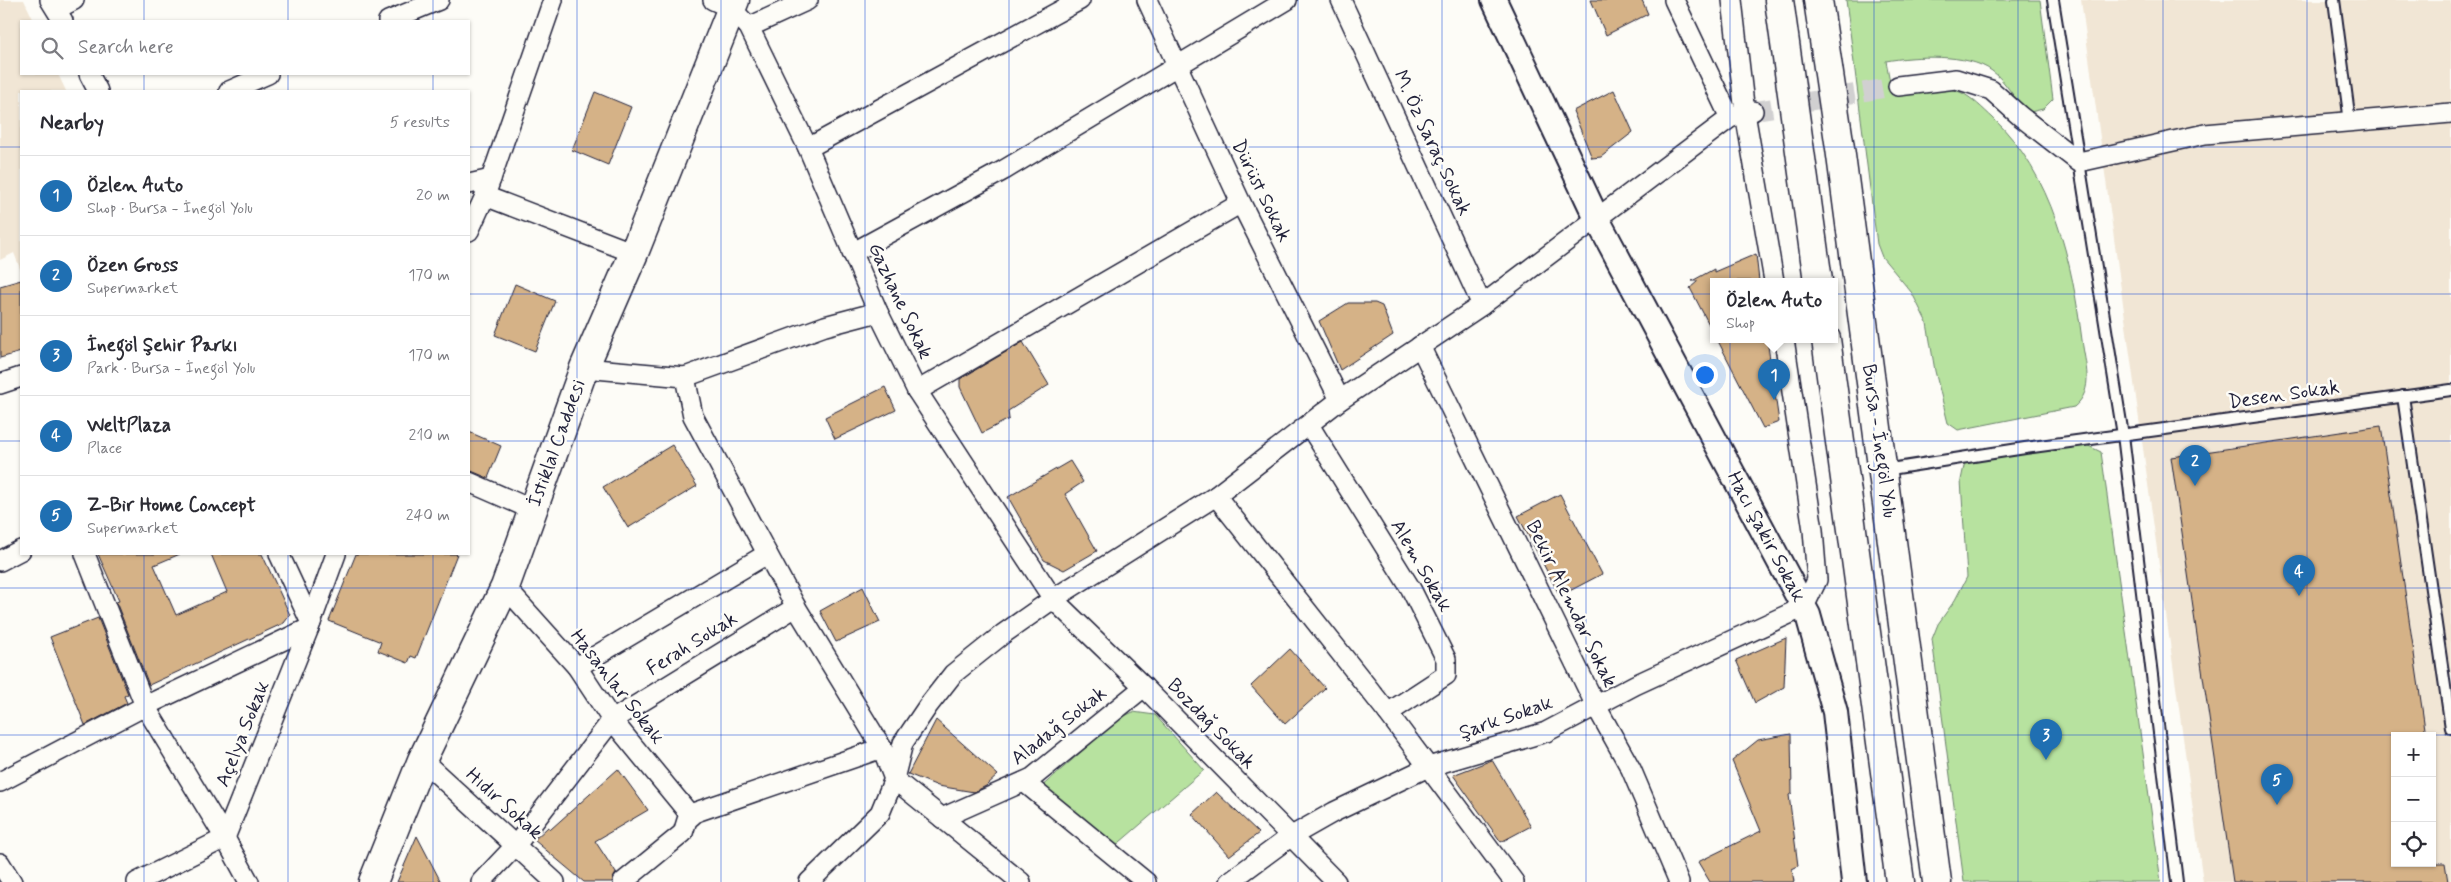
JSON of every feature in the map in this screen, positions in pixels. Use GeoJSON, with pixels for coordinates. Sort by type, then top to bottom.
{"type":"FeatureCollection","features":[{"type":"Feature","properties":{"kind":"main road"},"geometry":{"type":"LineString","coordinates":[[1779,0],[1818,278]]}},
{"type":"Feature","properties":{"kind":"main road","name":"Bursa - İnegöl Yolu"},"geometry":{"type":"LineString","coordinates":[[1818,0],[1937,882]]}},
{"type":"Feature","properties":{"kind":"main road","name":"İstiklal Caddesi"},"geometry":{"type":"LineString","coordinates":[[373,882],[422,760],[505,587],[584,368],[634,253],[732,9]]}},
{"type":"Feature","properties":{"kind":"main road","name":"Bursa - İnegöl Yolu"},"geometry":{"type":"LineString","coordinates":[[1827,343],[1900,882]]}},
{"type":"Feature","properties":{"kind":"street"},"geometry":{"type":"LineString","coordinates":[[57,10],[74,0]]}},
{"type":"Feature","properties":{"kind":"street"},"geometry":{"type":"LineString","coordinates":[[390,20],[439,0]]}},
{"type":"Feature","properties":{"kind":"street"},"geometry":{"type":"LineString","coordinates":[[470,229],[488,187],[553,0]]}},
{"type":"Feature","properties":{"kind":"street"},"geometry":{"type":"LineString","coordinates":[[732,9],[808,0]]}},
{"type":"Feature","properties":{"kind":"street"},"geometry":{"type":"LineString","coordinates":[[808,148],[1080,0]]}},
{"type":"Feature","properties":{"kind":"street","name":"Dürüst Sokak"},"geometry":{"type":"LineString","coordinates":[[1147,0],[1240,203],[1340,400]]}},
{"type":"Feature","properties":{"kind":"street"},"geometry":{"type":"LineString","coordinates":[[852,253],[1004,170],[1287,0]]}},
{"type":"Feature","properties":{"kind":"street","name":"M. Öz Saraç Sokak"},"geometry":{"type":"LineString","coordinates":[[1341,0],[1482,305]]}},
{"type":"Feature","properties":{"kind":"street","name":"Hacı Şakir Sokak"},"geometry":{"type":"LineString","coordinates":[[1494,0],[1597,219],[1808,615],[1835,712],[1854,882]]}},
{"type":"Feature","properties":{"kind":"street"},"geometry":{"type":"LineString","coordinates":[[1674,0],[1743,114]]}},
{"type":"Feature","properties":{"kind":"street"},"geometry":{"type":"LineString","coordinates":[[1732,0],[1743,114],[1773,278]]}},
{"type":"Feature","properties":{"kind":"street","name":"Gazhane Sokak"},"geometry":{"type":"LineString","coordinates":[[732,9],[808,148],[878,312],[917,391],[1052,599]]}},
{"type":"Feature","properties":{"kind":"street"},"geometry":{"type":"LineString","coordinates":[[90,75],[97,90]]}},
{"type":"Feature","properties":{"kind":"street"},"geometry":{"type":"LineString","coordinates":[[231,90],[266,75]]}},
{"type":"Feature","properties":{"kind":"street"},"geometry":{"type":"LineString","coordinates":[[1898,86],[1956,80],[1991,90],[2020,116],[2078,162],[2205,134],[2451,113]]}},
{"type":"Feature","properties":{"kind":"street"},"geometry":{"type":"LineString","coordinates":[[817,879],[880,813],[894,778],[903,743],[953,674],[1003,634],[1052,599],[1216,496],[1340,400],[1482,305],[1743,114]]}},
{"type":"Feature","properties":{"kind":"street"},"geometry":{"type":"LineString","coordinates":[[470,184],[488,187],[634,253]]}},
{"type":"Feature","properties":{"kind":"street"},"geometry":{"type":"LineString","coordinates":[[917,391],[1240,203]]}},
{"type":"Feature","properties":{"kind":"street"},"geometry":{"type":"LineString","coordinates":[[584,368],[685,377],[825,326],[878,312]]}},
{"type":"Feature","properties":{"kind":"street"},"geometry":{"type":"LineString","coordinates":[[1785,343],[1813,530],[1817,580],[1804,607]]}},
{"type":"Feature","properties":{"kind":"street","name":"Bekir Alemdar Sokak"},"geometry":{"type":"LineString","coordinates":[[1420,346],[1596,706],[1631,769],[1679,882]]}},
{"type":"Feature","properties":{"kind":"street"},"geometry":{"type":"LineString","coordinates":[[0,384],[20,377]]}},
{"type":"Feature","properties":{"kind":"street"},"geometry":{"type":"LineString","coordinates":[[685,377],[693,416],[796,607],[882,748],[894,778],[1021,882]]}},
{"type":"Feature","properties":{"kind":"street","name":"Alem Sokak"},"geometry":{"type":"LineString","coordinates":[[1309,425],[1411,589],[1446,659],[1446,675],[1388,713]]}},
{"type":"Feature","properties":{"kind":"street"},"geometry":{"type":"LineString","coordinates":[[470,482],[533,510]]}},
{"type":"Feature","properties":{"kind":"street"},"geometry":{"type":"LineString","coordinates":[[1216,496],[1388,713],[1514,882]]}},
{"type":"Feature","properties":{"kind":"street"},"geometry":{"type":"LineString","coordinates":[[0,561],[20,551]]}},
{"type":"Feature","properties":{"kind":"street"},"geometry":{"type":"LineString","coordinates":[[577,667],[767,554]]}},
{"type":"Feature","properties":{"kind":"street"},"geometry":{"type":"LineString","coordinates":[[85,555],[145,706],[225,838],[249,882]]}},
{"type":"Feature","properties":{"kind":"street"},"geometry":{"type":"LineString","coordinates":[[0,782],[145,706],[310,626],[280,555]]}},
{"type":"Feature","properties":{"kind":"street","name":"Açelya Sokak"},"geometry":{"type":"LineString","coordinates":[[225,838],[310,626],[336,555]]}},
{"type":"Feature","properties":{"kind":"street","name":"Hasanlar Sokak"},"geometry":{"type":"LineString","coordinates":[[505,587],[577,667],[612,720],[689,818]]}},
{"type":"Feature","properties":{"kind":"street","name":"Bozdağ Sokak"},"geometry":{"type":"LineString","coordinates":[[1052,599],[1144,687],[1336,882]]}},
{"type":"Feature","properties":{"kind":"street","name":"Ferah Sokak"},"geometry":{"type":"LineString","coordinates":[[612,720],[796,607]]}},
{"type":"Feature","properties":{"kind":"street","name":"Şark Sokak"},"geometry":{"type":"LineString","coordinates":[[1229,882],[1290,837],[1334,812],[1428,767],[1546,732],[1635,685],[1804,607]]}},
{"type":"Feature","properties":{"kind":"street","name":"Aladağ Sokak"},"geometry":{"type":"LineString","coordinates":[[942,818],[1032,778],[1144,687]]}},
{"type":"Feature","properties":{"kind":"street"},"geometry":{"type":"LineString","coordinates":[[481,882],[516,845],[612,720]]}},
{"type":"Feature","properties":{"kind":"street"},"geometry":{"type":"LineString","coordinates":[[623,882],[683,833],[689,818],[696,812],[882,748]]}},
{"type":"Feature","properties":{"kind":"street","name":"Hıdır Sokak"},"geometry":{"type":"LineString","coordinates":[[422,760],[555,882]]}},
{"type":"Feature","properties":{"kind":"street"},"geometry":{"type":"LineString","coordinates":[[1024,782],[1146,882]]}},
{"type":"Feature","properties":{"kind":"street"},"geometry":{"type":"LineString","coordinates":[[137,882],[225,838]]}},
{"type":"Feature","properties":{"kind":"street"},"geometry":{"type":"LineString","coordinates":[[0,863],[12,882]]}},
{"type":"Feature","properties":{"kind":"lane"},"geometry":{"type":"LineString","coordinates":[[2053,0],[2123,435],[2177,882]]}},
{"type":"Feature","properties":{"kind":"lane"},"geometry":{"type":"LineString","coordinates":[[2334,0],[2350,122]]}},
{"type":"Feature","properties":{"kind":"lane","name":"Desen Sokak"},"geometry":{"type":"LineString","coordinates":[[1883,471],[2123,435],[2451,390]]}},
{"type":"Feature","properties":{"kind":"lane"},"geometry":{"type":"LineString","coordinates":[[2403,396],[2451,728]]}},
{"type":"Feature","properties":{"kind":"shaded area"},"geometry":{"type":"Polygon","coordinates":[[[0,0],[24,0],[34,20],[20,20],[20,75],[58,75],[66,90],[20,90],[20,268],[14,253],[0,260],[0,0]]]}},
{"type":"Feature","properties":{"kind":"shaded area"},"geometry":{"type":"Polygon","coordinates":[[[2081,0],[2451,0],[2451,882],[2203,882],[2081,0]]]}},
{"type":"Feature","properties":{"kind":"green space"},"geometry":{"type":"Polygon","coordinates":[[[1846,0],[2040,0],[2053,99],[2043,109],[2026,113],[1997,75],[1982,65],[1969,61],[1926,57],[1886,61],[1892,92],[1944,88],[1964,94],[1993,118],[2014,141],[2031,166],[2045,192],[2056,221],[2065,250],[2078,310],[2087,385],[2085,393],[2074,407],[1958,430],[1948,423],[1935,371],[1927,323],[1912,293],[1882,257],[1877,244],[1846,0]]]}},
{"type":"Feature","properties":{"kind":"green space"},"geometry":{"type":"Polygon","coordinates":[[[2078,441],[2101,452],[2161,882],[1964,882],[1932,639],[1938,624],[1955,600],[1967,577],[1961,480],[1967,452],[2078,441]]]}},
{"type":"Feature","properties":{"kind":"green space"},"geometry":{"type":"Polygon","coordinates":[[[1133,712],[1155,715],[1204,770],[1113,848],[1040,788],[1120,718],[1133,712]]]}},
{"type":"Feature","properties":{"kind":"building"},"geometry":{"type":"Polygon","coordinates":[[[1591,0],[1642,0],[1648,14],[1606,35],[1591,0]]]}},
{"type":"Feature","properties":{"kind":"building"},"geometry":{"type":"Polygon","coordinates":[[[1614,90],[1633,132],[1601,157],[1592,158],[1573,111],[1614,90]]]}},
{"type":"Feature","properties":{"kind":"building"},"geometry":{"type":"Polygon","coordinates":[[[595,92],[631,107],[608,165],[572,150],[595,92]]]}},
{"type":"Feature","properties":{"kind":"building"},"geometry":{"type":"Polygon","coordinates":[[[1756,254],[1759,278],[1710,278],[1710,326],[1690,288],[1698,281],[1692,281],[1714,269],[1714,272],[1756,254]]]}},
{"type":"Feature","properties":{"kind":"building"},"geometry":{"type":"Polygon","coordinates":[[[20,280],[20,352],[0,358],[0,286],[20,280]]]}},
{"type":"Feature","properties":{"kind":"building"},"geometry":{"type":"Polygon","coordinates":[[[515,284],[555,301],[535,351],[495,335],[515,284]]]}},
{"type":"Feature","properties":{"kind":"building"},"geometry":{"type":"Polygon","coordinates":[[[1348,303],[1375,303],[1382,306],[1393,335],[1340,370],[1319,321],[1348,303]]]}},
{"type":"Feature","properties":{"kind":"building"},"geometry":{"type":"Polygon","coordinates":[[[1023,342],[1049,385],[1008,411],[1009,419],[982,433],[960,387],[960,379],[1023,342]]]}},
{"type":"Feature","properties":{"kind":"building"},"geometry":{"type":"Polygon","coordinates":[[[1719,343],[1768,343],[1779,422],[1763,428],[1719,343]]]}},
{"type":"Feature","properties":{"kind":"building"},"geometry":{"type":"Polygon","coordinates":[[[885,387],[896,410],[835,439],[825,417],[885,387]]]}},
{"type":"Feature","properties":{"kind":"building"},"geometry":{"type":"Polygon","coordinates":[[[2381,426],[2425,732],[2391,732],[2391,867],[2436,867],[2436,863],[2445,863],[2448,882],[2233,882],[2171,457],[2381,426]]]}},
{"type":"Feature","properties":{"kind":"building"},"geometry":{"type":"Polygon","coordinates":[[[470,432],[501,446],[488,478],[470,470],[470,432]]]}},
{"type":"Feature","properties":{"kind":"building"},"geometry":{"type":"Polygon","coordinates":[[[672,445],[697,486],[628,528],[603,487],[672,445]]]}},
{"type":"Feature","properties":{"kind":"building"},"geometry":{"type":"Polygon","coordinates":[[[1070,461],[1083,482],[1065,494],[1097,551],[1064,570],[1044,560],[1008,497],[1070,461]]]}},
{"type":"Feature","properties":{"kind":"building"},"geometry":{"type":"Polygon","coordinates":[[[1560,494],[1602,574],[1560,596],[1518,516],[1560,494]]]}},
{"type":"Feature","properties":{"kind":"building"},"geometry":{"type":"Polygon","coordinates":[[[98,555],[178,555],[154,565],[176,615],[227,592],[211,555],[262,555],[290,615],[284,623],[149,685],[116,602],[119,601],[98,555]]]}},
{"type":"Feature","properties":{"kind":"building"},"geometry":{"type":"Polygon","coordinates":[[[356,555],[457,555],[416,658],[411,656],[408,663],[378,651],[381,642],[329,621],[356,555]]]}},
{"type":"Feature","properties":{"kind":"building"},"geometry":{"type":"Polygon","coordinates":[[[863,587],[880,622],[836,642],[820,611],[863,587]]]}},
{"type":"Feature","properties":{"kind":"building"},"geometry":{"type":"Polygon","coordinates":[[[98,618],[128,694],[124,696],[127,703],[85,725],[50,637],[98,618]]]}},
{"type":"Feature","properties":{"kind":"building"},"geometry":{"type":"Polygon","coordinates":[[[1786,638],[1784,687],[1755,703],[1736,660],[1786,638]]]}},
{"type":"Feature","properties":{"kind":"building"},"geometry":{"type":"Polygon","coordinates":[[[1290,649],[1325,688],[1285,724],[1251,686],[1290,649]]]}},
{"type":"Feature","properties":{"kind":"building"},"geometry":{"type":"Polygon","coordinates":[[[936,720],[998,775],[986,786],[974,792],[938,786],[908,774],[936,720]]]}},
{"type":"Feature","properties":{"kind":"building"},"geometry":{"type":"Polygon","coordinates":[[[1791,734],[1792,793],[1789,795],[1798,866],[1792,869],[1794,882],[1710,882],[1698,862],[1761,831],[1732,761],[1758,740],[1791,734]]]}},
{"type":"Feature","properties":{"kind":"building"},"geometry":{"type":"Polygon","coordinates":[[[1492,760],[1531,826],[1501,842],[1453,775],[1492,760]]]}},
{"type":"Feature","properties":{"kind":"building"},"geometry":{"type":"Polygon","coordinates":[[[618,769],[648,810],[595,841],[616,873],[612,882],[584,882],[534,840],[548,827],[551,829],[618,769]]]}},
{"type":"Feature","properties":{"kind":"building"},"geometry":{"type":"Polygon","coordinates":[[[1216,792],[1259,833],[1229,856],[1192,814],[1216,792]]]}},
{"type":"Feature","properties":{"kind":"building"},"geometry":{"type":"Polygon","coordinates":[[[417,836],[441,882],[397,882],[417,836]]]}},
{"type":"Feature","properties":{"kind":"tunnel"},"geometry":{"type":"LineString","coordinates":[[1753,111],[1898,86]]}},
{"type":"Feature","properties":{"kind":"place","name":"Özlen Auto"},"geometry":{"type":"Point","coordinates":[1774,400]}},
{"type":"Feature","properties":{"kind":"place","name":"Özen Gross"},"geometry":{"type":"Point","coordinates":[2195,486]}},
{"type":"Feature","properties":{"kind":"place","name":"WeltPlaza"},"geometry":{"type":"Point","coordinates":[2299,596]}},
{"type":"Feature","properties":{"kind":"place","name":"İnegöl Şehir Parkı"},"geometry":{"type":"Point","coordinates":[2046,760]}},
{"type":"Feature","properties":{"kind":"place","name":"Z-Bir Home Concept"},"geometry":{"type":"Point","coordinates":[2277,805]}}]}
